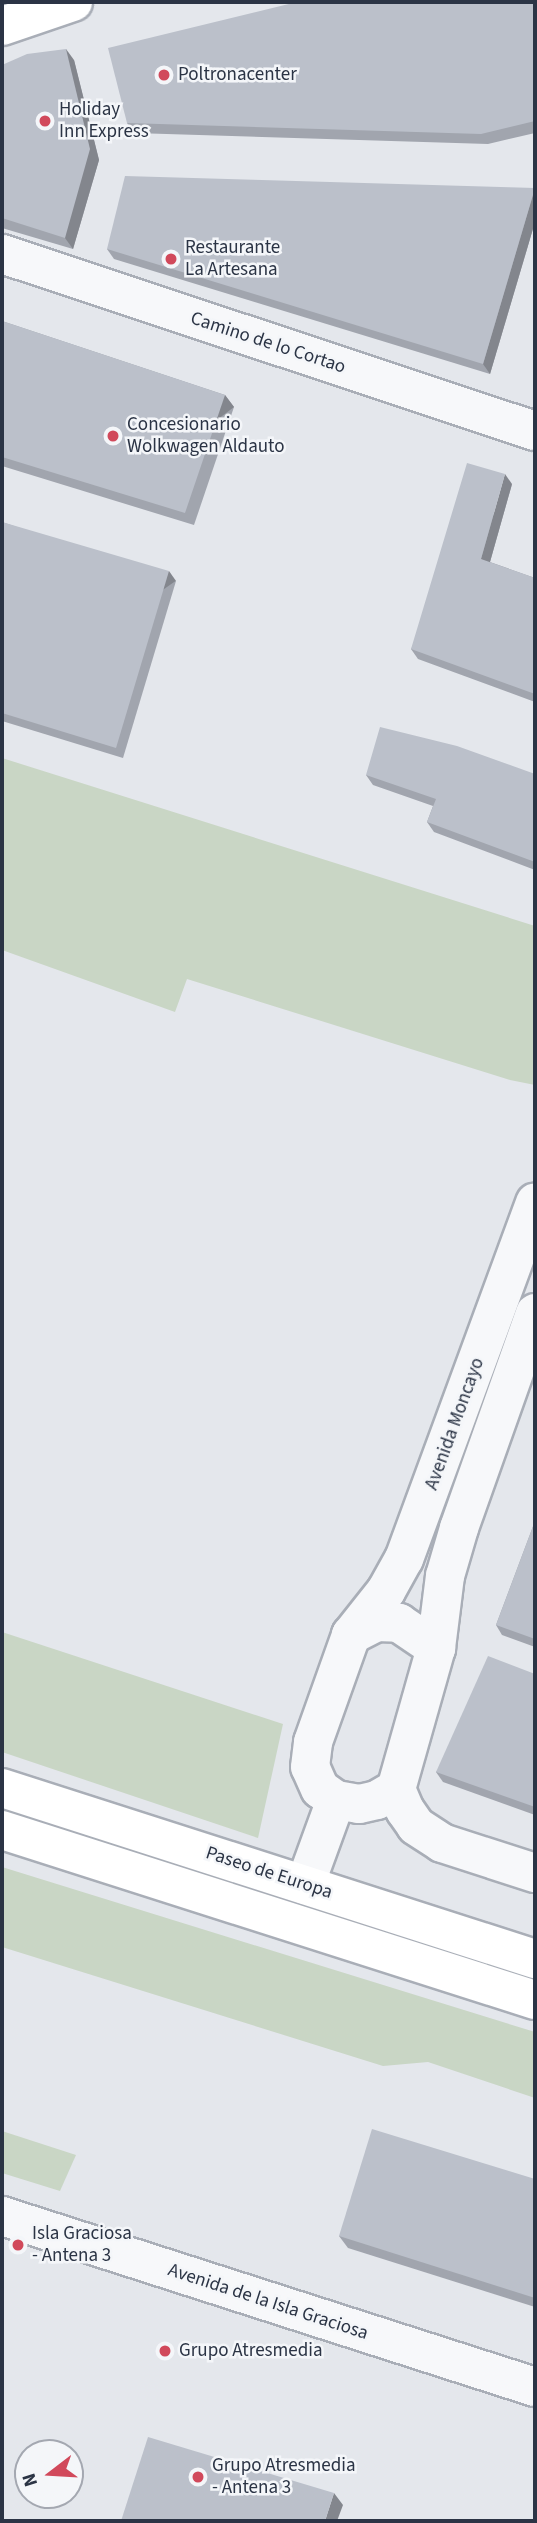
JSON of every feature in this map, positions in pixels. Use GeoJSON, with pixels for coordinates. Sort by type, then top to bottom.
{"type":"FeatureCollection","features":[{"type":"Feature","properties":{"kind":"main road"},"geometry":{"type":"LineString","coordinates":[[2,26],[73,2]]}},
{"type":"Feature","properties":{"kind":"main road","name":"Paseo de Europa"},"geometry":{"type":"LineString","coordinates":[[2,1788],[535,1959]]}},
{"type":"Feature","properties":{"kind":"main road","name":"Paseo de Europa"},"geometry":{"type":"LineString","coordinates":[[2,1830],[535,2000]]}},
{"type":"Feature","properties":{"kind":"street","name":"Camino de lo Cortao"},"geometry":{"type":"LineString","coordinates":[[2,254],[535,431]]}},
{"type":"Feature","properties":{"kind":"street","name":"Avenida Moncayo"},"geometry":{"type":"LineString","coordinates":[[336,1800],[320,1789],[310,1766],[313,1742],[351,1635],[386,1591],[404,1559],[535,1202]]}},
{"type":"Feature","properties":{"kind":"street","name":"Avenida Moncayo"},"geometry":{"type":"LineString","coordinates":[[396,1789],[436,1648],[445,1576],[535,1313]]}},
{"type":"Feature","properties":{"kind":"street"},"geometry":{"type":"LineString","coordinates":[[351,1635],[376,1622],[399,1623],[436,1648]]}},
{"type":"Feature","properties":{"kind":"street"},"geometry":{"type":"LineString","coordinates":[[305,1885],[336,1800],[359,1804],[377,1800],[396,1789],[416,1826],[442,1843],[535,1873]]}},
{"type":"Feature","properties":{"kind":"street","name":"Avenida de la Isla Graciosa"},"geometry":{"type":"LineString","coordinates":[[2,2216],[535,2387]]}},
{"type":"Feature","properties":{"kind":"green space"},"geometry":{"type":"Polygon","coordinates":[[[2,758],[535,926],[535,1085],[510,1080],[187,979],[175,1012],[2,950],[2,758]]]}},
{"type":"Feature","properties":{"kind":"green space"},"geometry":{"type":"Polygon","coordinates":[[[2,1632],[283,1724],[258,1838],[2,1752],[2,1632]]]}},
{"type":"Feature","properties":{"kind":"green space"},"geometry":{"type":"Polygon","coordinates":[[[2,1867],[535,2032],[535,2098],[428,2062],[383,2066],[2,1947],[2,1867]]]}},
{"type":"Feature","properties":{"kind":"green space"},"geometry":{"type":"Polygon","coordinates":[[[2,2131],[76,2155],[60,2191],[2,2173],[2,2131]]]}},
{"type":"Feature","properties":{"kind":"building"},"geometry":{"type":"Polygon","coordinates":[[[297,2],[535,2],[535,121],[481,134],[127,123],[108,48],[297,2]]]}},
{"type":"Feature","properties":{"kind":"building","name":"Holiday Inn Express"},"geometry":{"type":"Polygon","coordinates":[[[66,49],[90,149],[65,238],[2,218],[2,65],[27,54],[66,49]]]}},
{"type":"Feature","properties":{"kind":"building"},"geometry":{"type":"Polygon","coordinates":[[[125,176],[535,188],[483,364],[107,249],[125,176]]]}},
{"type":"Feature","properties":{"kind":"building","name":"Concesionario Wolkwagen Aldauto"},"geometry":{"type":"Polygon","coordinates":[[[2,321],[225,395],[185,513],[2,457],[2,321]]]}},
{"type":"Feature","properties":{"kind":"building"},"geometry":{"type":"Polygon","coordinates":[[[467,463],[505,474],[481,559],[535,578],[535,694],[411,649],[467,463]]]}},
{"type":"Feature","properties":{"kind":"building"},"geometry":{"type":"Polygon","coordinates":[[[2,522],[169,571],[116,748],[2,713],[2,522]]]}},
{"type":"Feature","properties":{"kind":"building"},"geometry":{"type":"Polygon","coordinates":[[[380,727],[457,746],[535,774],[535,862],[427,822],[436,799],[366,775],[380,727]]]}},
{"type":"Feature","properties":{"kind":"building"},"geometry":{"type":"Polygon","coordinates":[[[535,1521],[535,1639],[496,1625],[535,1521]]]}},
{"type":"Feature","properties":{"kind":"building"},"geometry":{"type":"Polygon","coordinates":[[[488,1656],[535,1674],[535,1807],[436,1772],[488,1656]]]}},
{"type":"Feature","properties":{"kind":"building"},"geometry":{"type":"Polygon","coordinates":[[[372,2129],[535,2179],[535,2298],[339,2236],[372,2129]]]}},
{"type":"Feature","properties":{"kind":"building","name":"Grupo Atresmedia - Antena 3"},"geometry":{"type":"Polygon","coordinates":[[[148,2437],[334,2493],[325,2521],[121,2521],[148,2437]]]}},
{"type":"Feature","properties":{"kind":"place","name":"Poltronacenter"},"geometry":{"type":"Point","coordinates":[164,75]}},
{"type":"Feature","properties":{"kind":"place","name":"Holiday Inn Express"},"geometry":{"type":"Point","coordinates":[45,121]}},
{"type":"Feature","properties":{"kind":"place","name":"Restaurante La Artesana"},"geometry":{"type":"Point","coordinates":[171,259]}},
{"type":"Feature","properties":{"kind":"place","name":"Concesionario Wolkwagen Aldauto"},"geometry":{"type":"Point","coordinates":[113,436]}},
{"type":"Feature","properties":{"kind":"place","name":"Isla Graciosa - Antena 3"},"geometry":{"type":"Point","coordinates":[18,2245]}},
{"type":"Feature","properties":{"kind":"place","name":"Grupo Atresmedia"},"geometry":{"type":"Point","coordinates":[165,2351]}},
{"type":"Feature","properties":{"kind":"place","name":"Grupo Atresmedia - Antena 3"},"geometry":{"type":"Point","coordinates":[198,2477]}}]}
